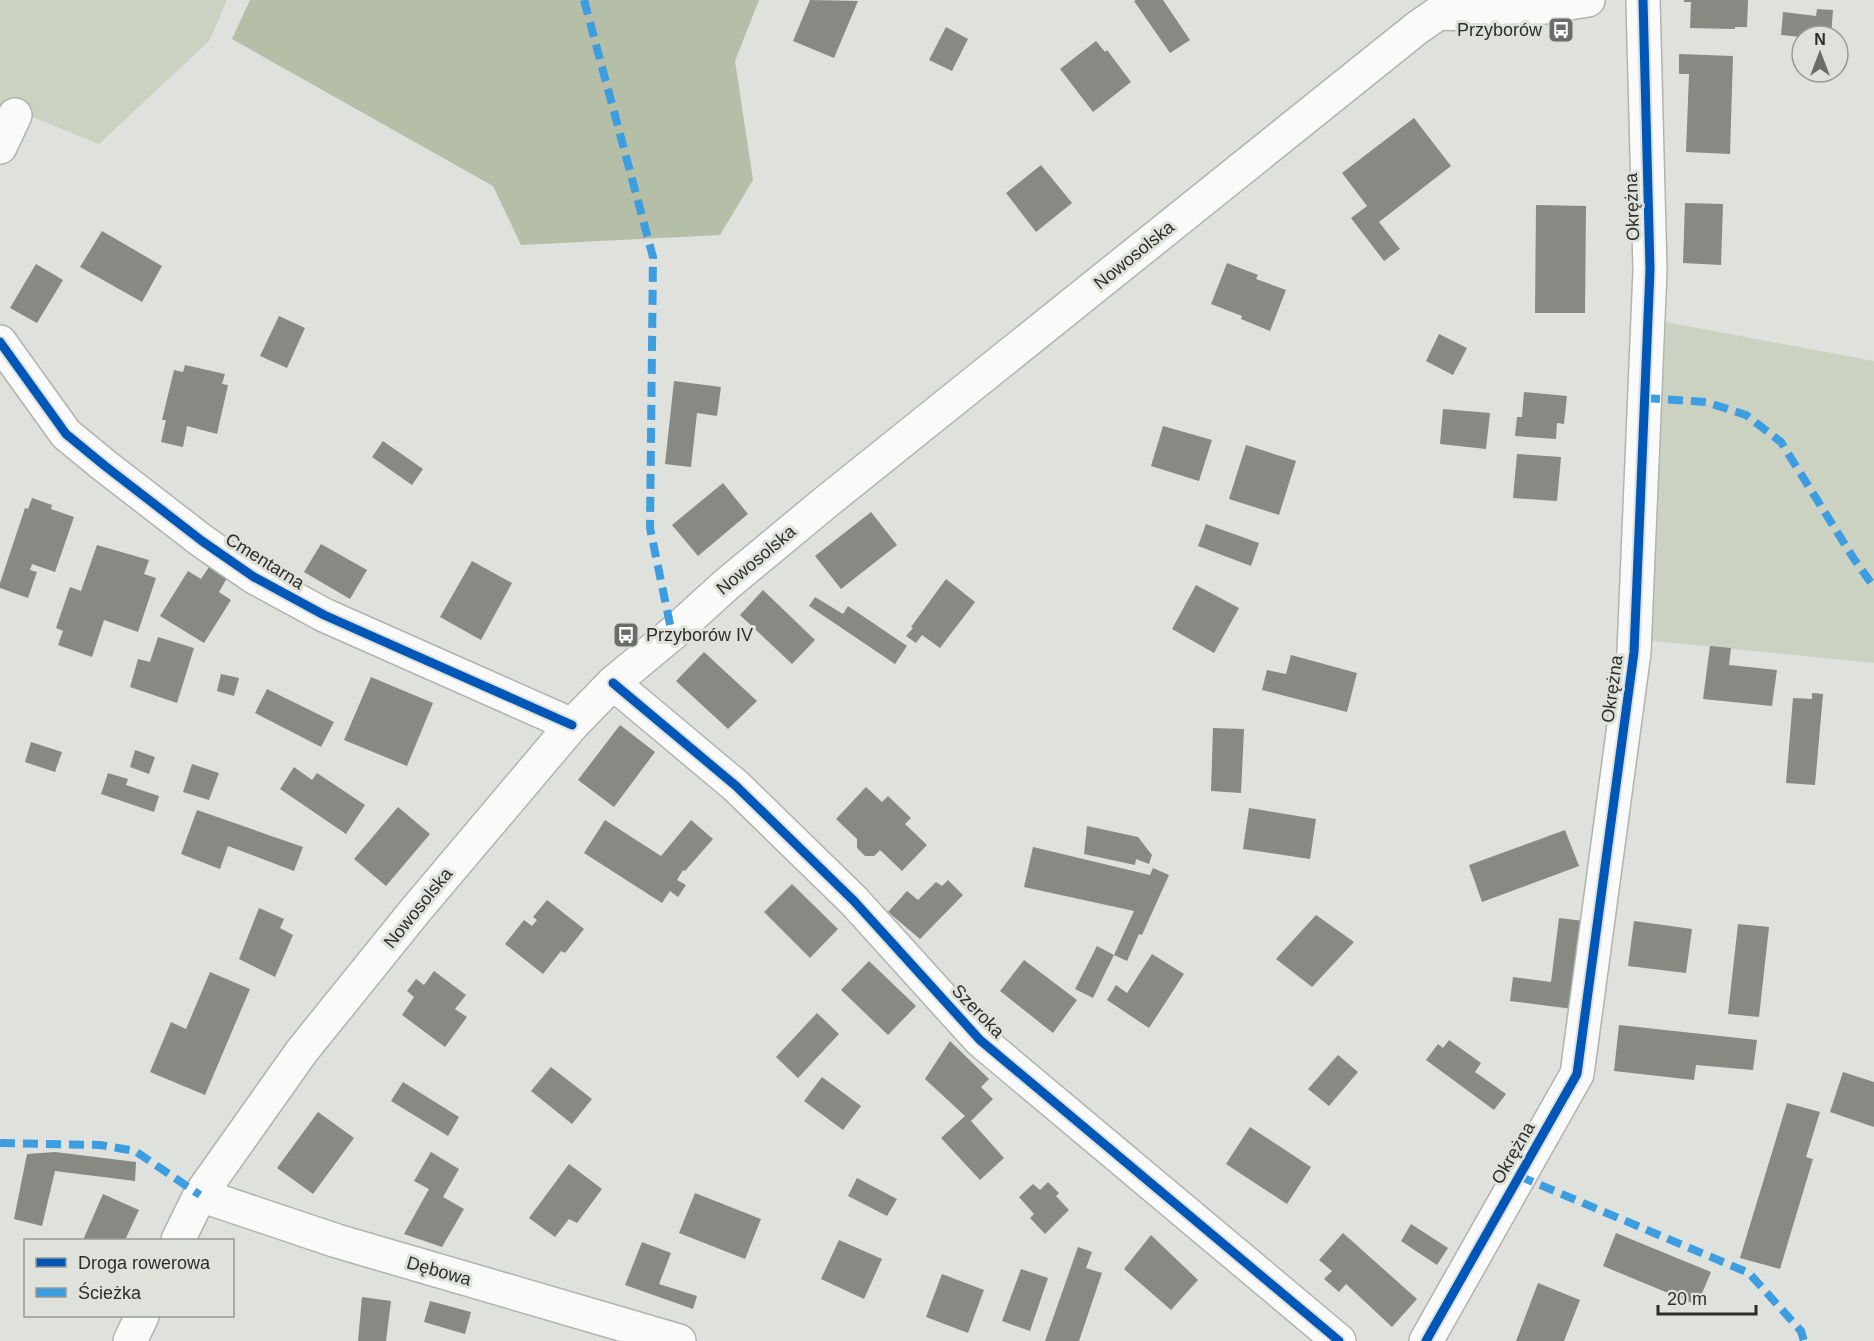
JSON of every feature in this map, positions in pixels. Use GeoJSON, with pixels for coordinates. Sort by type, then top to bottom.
{"type":"FeatureCollection","features":[{"type":"Feature","properties":{"kind":"street"},"geometry":{"type":"LineString","coordinates":[[1449,7],[1495,15],[1588,0]]}},
{"type":"Feature","properties":{"kind":"street","name":"Okrężna"},"geometry":{"type":"LineString","coordinates":[[1426,1341],[1576,1074],[1634,652],[1650,270],[1643,0]]}},
{"type":"Feature","properties":{"kind":"street","name":"Nowosolska"},"geometry":{"type":"LineString","coordinates":[[178,1239],[200,1195],[302,1051],[415,911],[572,725],[613,682],[826,502],[1417,28],[1449,7]]}},
{"type":"Feature","properties":{"kind":"street"},"geometry":{"type":"LineString","coordinates":[[0,147],[15,115]]}},
{"type":"Feature","properties":{"kind":"street","name":"Cmentarna"},"geometry":{"type":"LineString","coordinates":[[0,342],[66,434],[184,527],[254,577],[324,615],[572,725]]}},
{"type":"Feature","properties":{"kind":"street","name":"Szeroka"},"geometry":{"type":"LineString","coordinates":[[613,682],[736,786],[854,901],[980,1040],[1339,1341]]}},
{"type":"Feature","properties":{"kind":"street","name":"Dębowa"},"geometry":{"type":"LineString","coordinates":[[200,1195],[337,1241],[679,1341]]}},
{"type":"Feature","properties":{"kind":"street"},"geometry":{"type":"LineString","coordinates":[[130,1341],[142,1317]]}},
{"type":"Feature","properties":{"kind":"green space"},"geometry":{"type":"Polygon","coordinates":[[[0,0],[227,0],[209,41],[99,144],[0,104],[0,0]]]}},
{"type":"Feature","properties":{"kind":"green space"},"geometry":{"type":"Polygon","coordinates":[[[250,0],[759,0],[735,61],[753,180],[720,235],[521,245],[493,186],[232,39],[250,0]]]}},
{"type":"Feature","properties":{"kind":"green space"},"geometry":{"type":"Polygon","coordinates":[[[1660,321],[1874,361],[1874,663],[1645,640],[1660,321]]]}},
{"type":"Feature","properties":{"kind":"building"},"geometry":{"type":"Polygon","coordinates":[[[810,0],[858,1],[834,58],[793,41],[810,0]]]}},
{"type":"Feature","properties":{"kind":"building"},"geometry":{"type":"Polygon","coordinates":[[[1163,0],[1190,40],[1170,53],[1134,1],[1163,0]]]}},
{"type":"Feature","properties":{"kind":"building"},"geometry":{"type":"Polygon","coordinates":[[[1684,0],[1748,0],[1747,27],[1690,28],[1691,2],[1684,2],[1684,0]]]}},
{"type":"Feature","properties":{"kind":"building"},"geometry":{"type":"Polygon","coordinates":[[[1817,9],[1833,10],[1832,24],[1790,24],[1790,36],[1781,35],[1783,12],[1816,16],[1817,9]]]}},
{"type":"Feature","properties":{"kind":"building"},"geometry":{"type":"Polygon","coordinates":[[[946,27],[968,39],[952,71],[929,60],[946,27]]]}},
{"type":"Feature","properties":{"kind":"building"},"geometry":{"type":"Polygon","coordinates":[[[1096,41],[1105,52],[1107,50],[1131,82],[1093,112],[1060,69],[1096,41]]]}},
{"type":"Feature","properties":{"kind":"building"},"geometry":{"type":"Polygon","coordinates":[[[1679,54],[1733,56],[1730,154],[1686,152],[1689,74],[1679,74],[1679,54]]]}},
{"type":"Feature","properties":{"kind":"building"},"geometry":{"type":"Polygon","coordinates":[[[1414,118],[1451,166],[1379,222],[1400,249],[1384,261],[1351,218],[1367,206],[1342,173],[1414,118]]]}},
{"type":"Feature","properties":{"kind":"building"},"geometry":{"type":"Polygon","coordinates":[[[1041,165],[1072,203],[1036,232],[1006,193],[1041,165]]]}},
{"type":"Feature","properties":{"kind":"building"},"geometry":{"type":"Polygon","coordinates":[[[1685,203],[1723,204],[1721,265],[1683,263],[1685,203]]]}},
{"type":"Feature","properties":{"kind":"building"},"geometry":{"type":"Polygon","coordinates":[[[1536,205],[1586,206],[1585,313],[1535,313],[1536,205]]]}},
{"type":"Feature","properties":{"kind":"building"},"geometry":{"type":"Polygon","coordinates":[[[102,231],[162,266],[142,302],[80,267],[102,231]]]}},
{"type":"Feature","properties":{"kind":"building"},"geometry":{"type":"Polygon","coordinates":[[[1227,263],[1258,275],[1256,279],[1286,290],[1270,331],[1241,319],[1242,316],[1211,304],[1227,263]]]}},
{"type":"Feature","properties":{"kind":"building"},"geometry":{"type":"Polygon","coordinates":[[[36,264],[63,280],[37,323],[10,308],[36,264]]]}},
{"type":"Feature","properties":{"kind":"building"},"geometry":{"type":"Polygon","coordinates":[[[279,316],[305,328],[287,368],[260,356],[279,316]]]}},
{"type":"Feature","properties":{"kind":"building"},"geometry":{"type":"Polygon","coordinates":[[[1439,334],[1467,348],[1453,375],[1426,361],[1439,334]]]}},
{"type":"Feature","properties":{"kind":"building"},"geometry":{"type":"Polygon","coordinates":[[[185,365],[225,374],[222,384],[228,385],[217,434],[187,426],[183,447],[161,442],[166,420],[162,420],[174,370],[183,372],[185,365]]]}},
{"type":"Feature","properties":{"kind":"building"},"geometry":{"type":"Polygon","coordinates":[[[674,381],[721,387],[717,416],[697,413],[691,467],[665,464],[674,381]]]}},
{"type":"Feature","properties":{"kind":"building"},"geometry":{"type":"Polygon","coordinates":[[[1524,392],[1567,396],[1564,424],[1557,423],[1556,439],[1515,436],[1517,417],[1522,417],[1524,392]]]}},
{"type":"Feature","properties":{"kind":"building"},"geometry":{"type":"Polygon","coordinates":[[[1443,409],[1490,413],[1486,449],[1440,444],[1443,409]]]}},
{"type":"Feature","properties":{"kind":"building"},"geometry":{"type":"Polygon","coordinates":[[[1163,426],[1212,440],[1199,481],[1151,466],[1163,426]]]}},
{"type":"Feature","properties":{"kind":"building"},"geometry":{"type":"Polygon","coordinates":[[[383,441],[423,469],[412,485],[372,457],[383,441]]]}},
{"type":"Feature","properties":{"kind":"building"},"geometry":{"type":"Polygon","coordinates":[[[1246,445],[1296,461],[1279,515],[1229,499],[1246,445]]]}},
{"type":"Feature","properties":{"kind":"building"},"geometry":{"type":"Polygon","coordinates":[[[1517,454],[1561,457],[1557,501],[1513,498],[1517,454]]]}},
{"type":"Feature","properties":{"kind":"building"},"geometry":{"type":"Polygon","coordinates":[[[723,483],[748,514],[698,556],[672,525],[723,483]]]}},
{"type":"Feature","properties":{"kind":"building"},"geometry":{"type":"Polygon","coordinates":[[[32,498],[52,505],[51,509],[74,517],[55,572],[32,564],[30,570],[37,572],[28,598],[0,588],[0,583],[25,508],[28,509],[32,498]]]}},
{"type":"Feature","properties":{"kind":"building"},"geometry":{"type":"Polygon","coordinates":[[[871,512],[897,545],[841,589],[815,556],[871,512]]]}},
{"type":"Feature","properties":{"kind":"building"},"geometry":{"type":"Polygon","coordinates":[[[1206,524],[1259,543],[1251,566],[1198,546],[1206,524]]]}},
{"type":"Feature","properties":{"kind":"building"},"geometry":{"type":"Polygon","coordinates":[[[321,544],[367,570],[350,599],[304,572],[321,544]]]}},
{"type":"Feature","properties":{"kind":"building"},"geometry":{"type":"Polygon","coordinates":[[[97,545],[149,560],[144,574],[156,578],[138,632],[104,620],[92,657],[58,645],[63,631],[56,628],[70,587],[81,591],[97,545]]]}},
{"type":"Feature","properties":{"kind":"building"},"geometry":{"type":"Polygon","coordinates":[[[472,561],[512,583],[481,640],[440,617],[472,561]]]}},
{"type":"Feature","properties":{"kind":"building"},"geometry":{"type":"Polygon","coordinates":[[[209,567],[227,578],[219,592],[231,600],[204,643],[160,616],[188,571],[201,579],[209,567]]]}},
{"type":"Feature","properties":{"kind":"building"},"geometry":{"type":"Polygon","coordinates":[[[946,579],[975,602],[940,648],[922,635],[916,643],[906,636],[946,579]]]}},
{"type":"Feature","properties":{"kind":"building"},"geometry":{"type":"Polygon","coordinates":[[[1196,585],[1239,608],[1214,653],[1172,629],[1196,585]]]}},
{"type":"Feature","properties":{"kind":"building"},"geometry":{"type":"Polygon","coordinates":[[[763,590],[815,640],[792,664],[740,615],[763,590]]]}},
{"type":"Feature","properties":{"kind":"building"},"geometry":{"type":"Polygon","coordinates":[[[815,597],[843,614],[848,606],[907,646],[895,664],[809,606],[815,597]]]}},
{"type":"Feature","properties":{"kind":"building"},"geometry":{"type":"Polygon","coordinates":[[[158,637],[194,648],[177,703],[130,687],[138,659],[150,662],[158,637]]]}},
{"type":"Feature","properties":{"kind":"building"},"geometry":{"type":"Polygon","coordinates":[[[1710,646],[1731,648],[1729,665],[1777,670],[1772,706],[1703,699],[1710,646]]]}},
{"type":"Feature","properties":{"kind":"building"},"geometry":{"type":"Polygon","coordinates":[[[704,652],[757,701],[728,729],[676,681],[704,652]]]}},
{"type":"Feature","properties":{"kind":"building"},"geometry":{"type":"Polygon","coordinates":[[[1291,655],[1357,673],[1347,712],[1262,690],[1267,670],[1286,674],[1291,655]]]}},
{"type":"Feature","properties":{"kind":"building"},"geometry":{"type":"Polygon","coordinates":[[[221,674],[239,678],[234,696],[217,691],[221,674]]]}},
{"type":"Feature","properties":{"kind":"building"},"geometry":{"type":"Polygon","coordinates":[[[371,677],[433,703],[407,766],[344,740],[371,677]]]}},
{"type":"Feature","properties":{"kind":"building"},"geometry":{"type":"Polygon","coordinates":[[[267,689],[334,722],[321,747],[255,713],[267,689]]]}},
{"type":"Feature","properties":{"kind":"building"},"geometry":{"type":"Polygon","coordinates":[[[1812,693],[1823,694],[1815,785],[1786,783],[1793,698],[1812,699],[1812,693]]]}},
{"type":"Feature","properties":{"kind":"building"},"geometry":{"type":"Polygon","coordinates":[[[620,725],[655,752],[614,807],[578,780],[620,725]]]}},
{"type":"Feature","properties":{"kind":"building"},"geometry":{"type":"Polygon","coordinates":[[[1213,728],[1244,729],[1241,793],[1211,791],[1213,728]]]}},
{"type":"Feature","properties":{"kind":"building"},"geometry":{"type":"Polygon","coordinates":[[[31,742],[62,752],[55,772],[25,762],[31,742]]]}},
{"type":"Feature","properties":{"kind":"building"},"geometry":{"type":"Polygon","coordinates":[[[135,750],[155,757],[149,774],[130,767],[135,750]]]}},
{"type":"Feature","properties":{"kind":"building"},"geometry":{"type":"Polygon","coordinates":[[[192,764],[219,773],[209,800],[183,792],[192,764]]]}},
{"type":"Feature","properties":{"kind":"building"},"geometry":{"type":"Polygon","coordinates":[[[294,767],[312,780],[317,773],[365,805],[346,834],[280,789],[294,767]]]}},
{"type":"Feature","properties":{"kind":"building"},"geometry":{"type":"Polygon","coordinates":[[[108,773],[128,779],[126,785],[159,796],[154,812],[101,794],[108,773]]]}},
{"type":"Feature","properties":{"kind":"building"},"geometry":{"type":"Polygon","coordinates":[[[866,787],[882,802],[888,796],[911,818],[905,824],[927,845],[902,871],[880,850],[874,856],[865,856],[857,848],[857,839],[836,819],[866,787]]]}},
{"type":"Feature","properties":{"kind":"building"},"geometry":{"type":"Polygon","coordinates":[[[398,807],[430,834],[386,886],[354,859],[398,807]]]}},
{"type":"Feature","properties":{"kind":"building"},"geometry":{"type":"Polygon","coordinates":[[[1249,808],[1316,819],[1310,859],[1243,849],[1249,808]]]}},
{"type":"Feature","properties":{"kind":"building"},"geometry":{"type":"Polygon","coordinates":[[[197,810],[303,847],[294,871],[228,846],[220,869],[181,854],[197,810]]]}},
{"type":"Feature","properties":{"kind":"building"},"geometry":{"type":"Polygon","coordinates":[[[605,820],[661,856],[691,820],[713,839],[685,871],[683,870],[677,880],[686,885],[678,897],[670,891],[662,903],[584,853],[605,820]]]}},
{"type":"Feature","properties":{"kind":"building"},"geometry":{"type":"Polygon","coordinates":[[[1087,826],[1138,837],[1152,855],[1149,864],[1136,859],[1135,865],[1084,854],[1087,826]]]}},
{"type":"Feature","properties":{"kind":"building"},"geometry":{"type":"Polygon","coordinates":[[[1565,830],[1579,866],[1482,902],[1469,865],[1565,830]]]}},
{"type":"Feature","properties":{"kind":"building"},"geometry":{"type":"Polygon","coordinates":[[[1033,847],[1150,875],[1153,868],[1169,875],[1142,935],[1139,934],[1127,961],[1114,955],[1134,911],[1024,887],[1033,847]]]}},
{"type":"Feature","properties":{"kind":"building"},"geometry":{"type":"Polygon","coordinates":[[[948,880],[963,895],[920,939],[888,912],[907,891],[918,900],[936,882],[942,886],[948,880]]]}},
{"type":"Feature","properties":{"kind":"building"},"geometry":{"type":"Polygon","coordinates":[[[792,884],[838,929],[810,958],[764,912],[792,884]]]}},
{"type":"Feature","properties":{"kind":"building"},"geometry":{"type":"Polygon","coordinates":[[[547,900],[584,929],[565,953],[561,951],[543,974],[505,944],[524,920],[532,926],[537,920],[533,917],[547,900]]]}},
{"type":"Feature","properties":{"kind":"building"},"geometry":{"type":"Polygon","coordinates":[[[259,908],[284,919],[280,928],[293,935],[275,977],[239,959],[259,908]]]}},
{"type":"Feature","properties":{"kind":"building"},"geometry":{"type":"Polygon","coordinates":[[[1316,915],[1354,942],[1312,987],[1276,959],[1316,915]]]}},
{"type":"Feature","properties":{"kind":"building"},"geometry":{"type":"Polygon","coordinates":[[[1559,918],[1584,921],[1573,1009],[1510,1001],[1513,977],[1551,982],[1559,918]]]}},
{"type":"Feature","properties":{"kind":"building"},"geometry":{"type":"Polygon","coordinates":[[[1634,921],[1692,929],[1686,973],[1628,966],[1634,921]]]}},
{"type":"Feature","properties":{"kind":"building"},"geometry":{"type":"Polygon","coordinates":[[[1738,924],[1769,927],[1759,1017],[1728,1014],[1738,924]]]}},
{"type":"Feature","properties":{"kind":"building"},"geometry":{"type":"Polygon","coordinates":[[[1097,946],[1114,955],[1093,998],[1075,989],[1097,946]]]}},
{"type":"Feature","properties":{"kind":"building"},"geometry":{"type":"Polygon","coordinates":[[[1152,954],[1184,974],[1149,1028],[1107,1000],[1116,985],[1127,993],[1152,954]]]}},
{"type":"Feature","properties":{"kind":"building"},"geometry":{"type":"Polygon","coordinates":[[[1024,960],[1077,1000],[1053,1033],[1000,991],[1024,960]]]}},
{"type":"Feature","properties":{"kind":"building"},"geometry":{"type":"Polygon","coordinates":[[[869,961],[916,1006],[888,1035],[841,990],[869,961]]]}},
{"type":"Feature","properties":{"kind":"building"},"geometry":{"type":"Polygon","coordinates":[[[434,971],[466,995],[455,1009],[467,1017],[445,1047],[402,1015],[414,997],[407,991],[416,979],[424,985],[434,971]]]}},
{"type":"Feature","properties":{"kind":"building"},"geometry":{"type":"Polygon","coordinates":[[[210,972],[250,989],[205,1095],[150,1072],[171,1022],[186,1029],[210,972]]]}},
{"type":"Feature","properties":{"kind":"building"},"geometry":{"type":"Polygon","coordinates":[[[817,1013],[839,1034],[798,1078],[776,1057],[817,1013]]]}},
{"type":"Feature","properties":{"kind":"building"},"geometry":{"type":"Polygon","coordinates":[[[1619,1025],[1757,1040],[1753,1070],[1696,1065],[1694,1080],[1614,1071],[1619,1025]]]}},
{"type":"Feature","properties":{"kind":"building"},"geometry":{"type":"Polygon","coordinates":[[[1449,1040],[1481,1063],[1475,1072],[1506,1094],[1494,1110],[1426,1060],[1438,1044],[1443,1048],[1449,1040]]]}},
{"type":"Feature","properties":{"kind":"building"},"geometry":{"type":"Polygon","coordinates":[[[950,1041],[989,1079],[981,1087],[993,1099],[971,1121],[1004,1158],[980,1180],[941,1138],[965,1116],[925,1079],[950,1041]]]}},
{"type":"Feature","properties":{"kind":"building"},"geometry":{"type":"Polygon","coordinates":[[[1338,1055],[1358,1072],[1329,1106],[1308,1089],[1338,1055]]]}},
{"type":"Feature","properties":{"kind":"building"},"geometry":{"type":"Polygon","coordinates":[[[551,1067],[592,1099],[572,1124],[531,1091],[551,1067]]]}},
{"type":"Feature","properties":{"kind":"building"},"geometry":{"type":"Polygon","coordinates":[[[1843,1072],[1874,1082],[1874,1127],[1830,1112],[1843,1072]]]}},
{"type":"Feature","properties":{"kind":"building"},"geometry":{"type":"Polygon","coordinates":[[[822,1077],[861,1106],[843,1130],[804,1101],[822,1077]]]}},
{"type":"Feature","properties":{"kind":"building"},"geometry":{"type":"Polygon","coordinates":[[[403,1082],[459,1117],[448,1136],[391,1101],[403,1082]]]}},
{"type":"Feature","properties":{"kind":"building"},"geometry":{"type":"Polygon","coordinates":[[[1787,1103],[1820,1112],[1806,1157],[1813,1159],[1780,1269],[1740,1258],[1787,1103]]]}},
{"type":"Feature","properties":{"kind":"building"},"geometry":{"type":"Polygon","coordinates":[[[318,1112],[354,1138],[313,1194],[277,1168],[318,1112]]]}},
{"type":"Feature","properties":{"kind":"building"},"geometry":{"type":"Polygon","coordinates":[[[1250,1127],[1311,1167],[1287,1204],[1226,1164],[1250,1127]]]}},
{"type":"Feature","properties":{"kind":"building"},"geometry":{"type":"Polygon","coordinates":[[[55,1152],[136,1162],[135,1181],[55,1171],[42,1226],[14,1219],[27,1154],[55,1152]]]}},
{"type":"Feature","properties":{"kind":"building"},"geometry":{"type":"Polygon","coordinates":[[[431,1152],[459,1169],[443,1197],[464,1209],[442,1247],[404,1234],[429,1189],[414,1181],[431,1152]]]}},
{"type":"Feature","properties":{"kind":"building"},"geometry":{"type":"Polygon","coordinates":[[[569,1164],[602,1189],[577,1223],[569,1219],[555,1237],[529,1218],[569,1164]]]}},
{"type":"Feature","properties":{"kind":"building"},"geometry":{"type":"Polygon","coordinates":[[[857,1178],[897,1199],[887,1216],[848,1196],[857,1178]]]}},
{"type":"Feature","properties":{"kind":"building"},"geometry":{"type":"Polygon","coordinates":[[[1048,1182],[1059,1193],[1056,1196],[1069,1210],[1045,1234],[1030,1218],[1034,1214],[1019,1197],[1033,1184],[1040,1190],[1048,1182]]]}},
{"type":"Feature","properties":{"kind":"building"},"geometry":{"type":"Polygon","coordinates":[[[695,1193],[761,1219],[745,1259],[679,1233],[695,1193]]]}},
{"type":"Feature","properties":{"kind":"building"},"geometry":{"type":"Polygon","coordinates":[[[103,1194],[139,1210],[125,1239],[83,1239],[103,1194]]]}},
{"type":"Feature","properties":{"kind":"building"},"geometry":{"type":"Polygon","coordinates":[[[1411,1224],[1448,1248],[1437,1265],[1401,1241],[1411,1224]]]}},
{"type":"Feature","properties":{"kind":"building"},"geometry":{"type":"Polygon","coordinates":[[[1343,1233],[1417,1299],[1392,1327],[1346,1284],[1339,1292],[1324,1279],[1332,1271],[1319,1260],[1343,1233]]]}},
{"type":"Feature","properties":{"kind":"building"},"geometry":{"type":"Polygon","coordinates":[[[1616,1233],[1711,1272],[1697,1305],[1603,1266],[1616,1233]]]}},
{"type":"Feature","properties":{"kind":"building"},"geometry":{"type":"Polygon","coordinates":[[[1151,1235],[1198,1280],[1171,1310],[1124,1269],[1151,1235]]]}},
{"type":"Feature","properties":{"kind":"building"},"geometry":{"type":"Polygon","coordinates":[[[839,1240],[882,1259],[864,1299],[821,1279],[839,1240]]]}},
{"type":"Feature","properties":{"kind":"building"},"geometry":{"type":"Polygon","coordinates":[[[642,1242],[671,1253],[659,1284],[697,1296],[693,1309],[625,1285],[642,1242]]]}},
{"type":"Feature","properties":{"kind":"building"},"geometry":{"type":"Polygon","coordinates":[[[1078,1247],[1092,1252],[1086,1268],[1102,1273],[1079,1341],[1045,1341],[1078,1247]]]}},
{"type":"Feature","properties":{"kind":"building"},"geometry":{"type":"Polygon","coordinates":[[[1021,1269],[1048,1278],[1030,1331],[1002,1321],[1021,1269]]]}},
{"type":"Feature","properties":{"kind":"building"},"geometry":{"type":"Polygon","coordinates":[[[942,1274],[984,1290],[968,1333],[926,1317],[942,1274]]]}},
{"type":"Feature","properties":{"kind":"building"},"geometry":{"type":"Polygon","coordinates":[[[1538,1283],[1580,1300],[1564,1341],[1516,1341],[1538,1283]]]}},
{"type":"Feature","properties":{"kind":"building"},"geometry":{"type":"Polygon","coordinates":[[[362,1297],[391,1301],[386,1341],[358,1341],[362,1297]]]}},
{"type":"Feature","properties":{"kind":"building"},"geometry":{"type":"Polygon","coordinates":[[[430,1301],[471,1312],[465,1334],[424,1322],[430,1301]]]}},
{"type":"Feature","properties":{"kind":"marked path"},"geometry":{"type":"LineString","coordinates":[[584,0],[653,257],[650,528],[672,634]]}},
{"type":"Feature","properties":{"kind":"marked path"},"geometry":{"type":"LineString","coordinates":[[1645,398],[1706,402],[1746,415],[1781,442],[1874,587]]}},
{"type":"Feature","properties":{"kind":"marked path"},"geometry":{"type":"LineString","coordinates":[[0,1143],[100,1145],[135,1151],[200,1195]]}},
{"type":"Feature","properties":{"kind":"marked path"},"geometry":{"type":"LineString","coordinates":[[1519,1176],[1749,1273],[1801,1331],[1804,1341]]}},
{"type":"Feature","properties":{"kind":"cycle path"},"geometry":{"type":"LineString","coordinates":[[1426,1341],[1577,1074],[1634,652],[1650,270],[1643,0]]}},
{"type":"Feature","properties":{"kind":"cycle path"},"geometry":{"type":"LineString","coordinates":[[0,342],[66,434],[202,541],[254,577],[324,615],[572,725]]}},
{"type":"Feature","properties":{"kind":"cycle path"},"geometry":{"type":"LineString","coordinates":[[613,683],[736,786],[854,901],[980,1040],[1339,1341]]}},
{"type":"Feature","properties":{"kind":"place","name":"Przyborów"},"geometry":{"type":"Point","coordinates":[1561,30]}},
{"type":"Feature","properties":{"kind":"place","name":"Przyborów IV"},"geometry":{"type":"Point","coordinates":[626,635]}}]}
